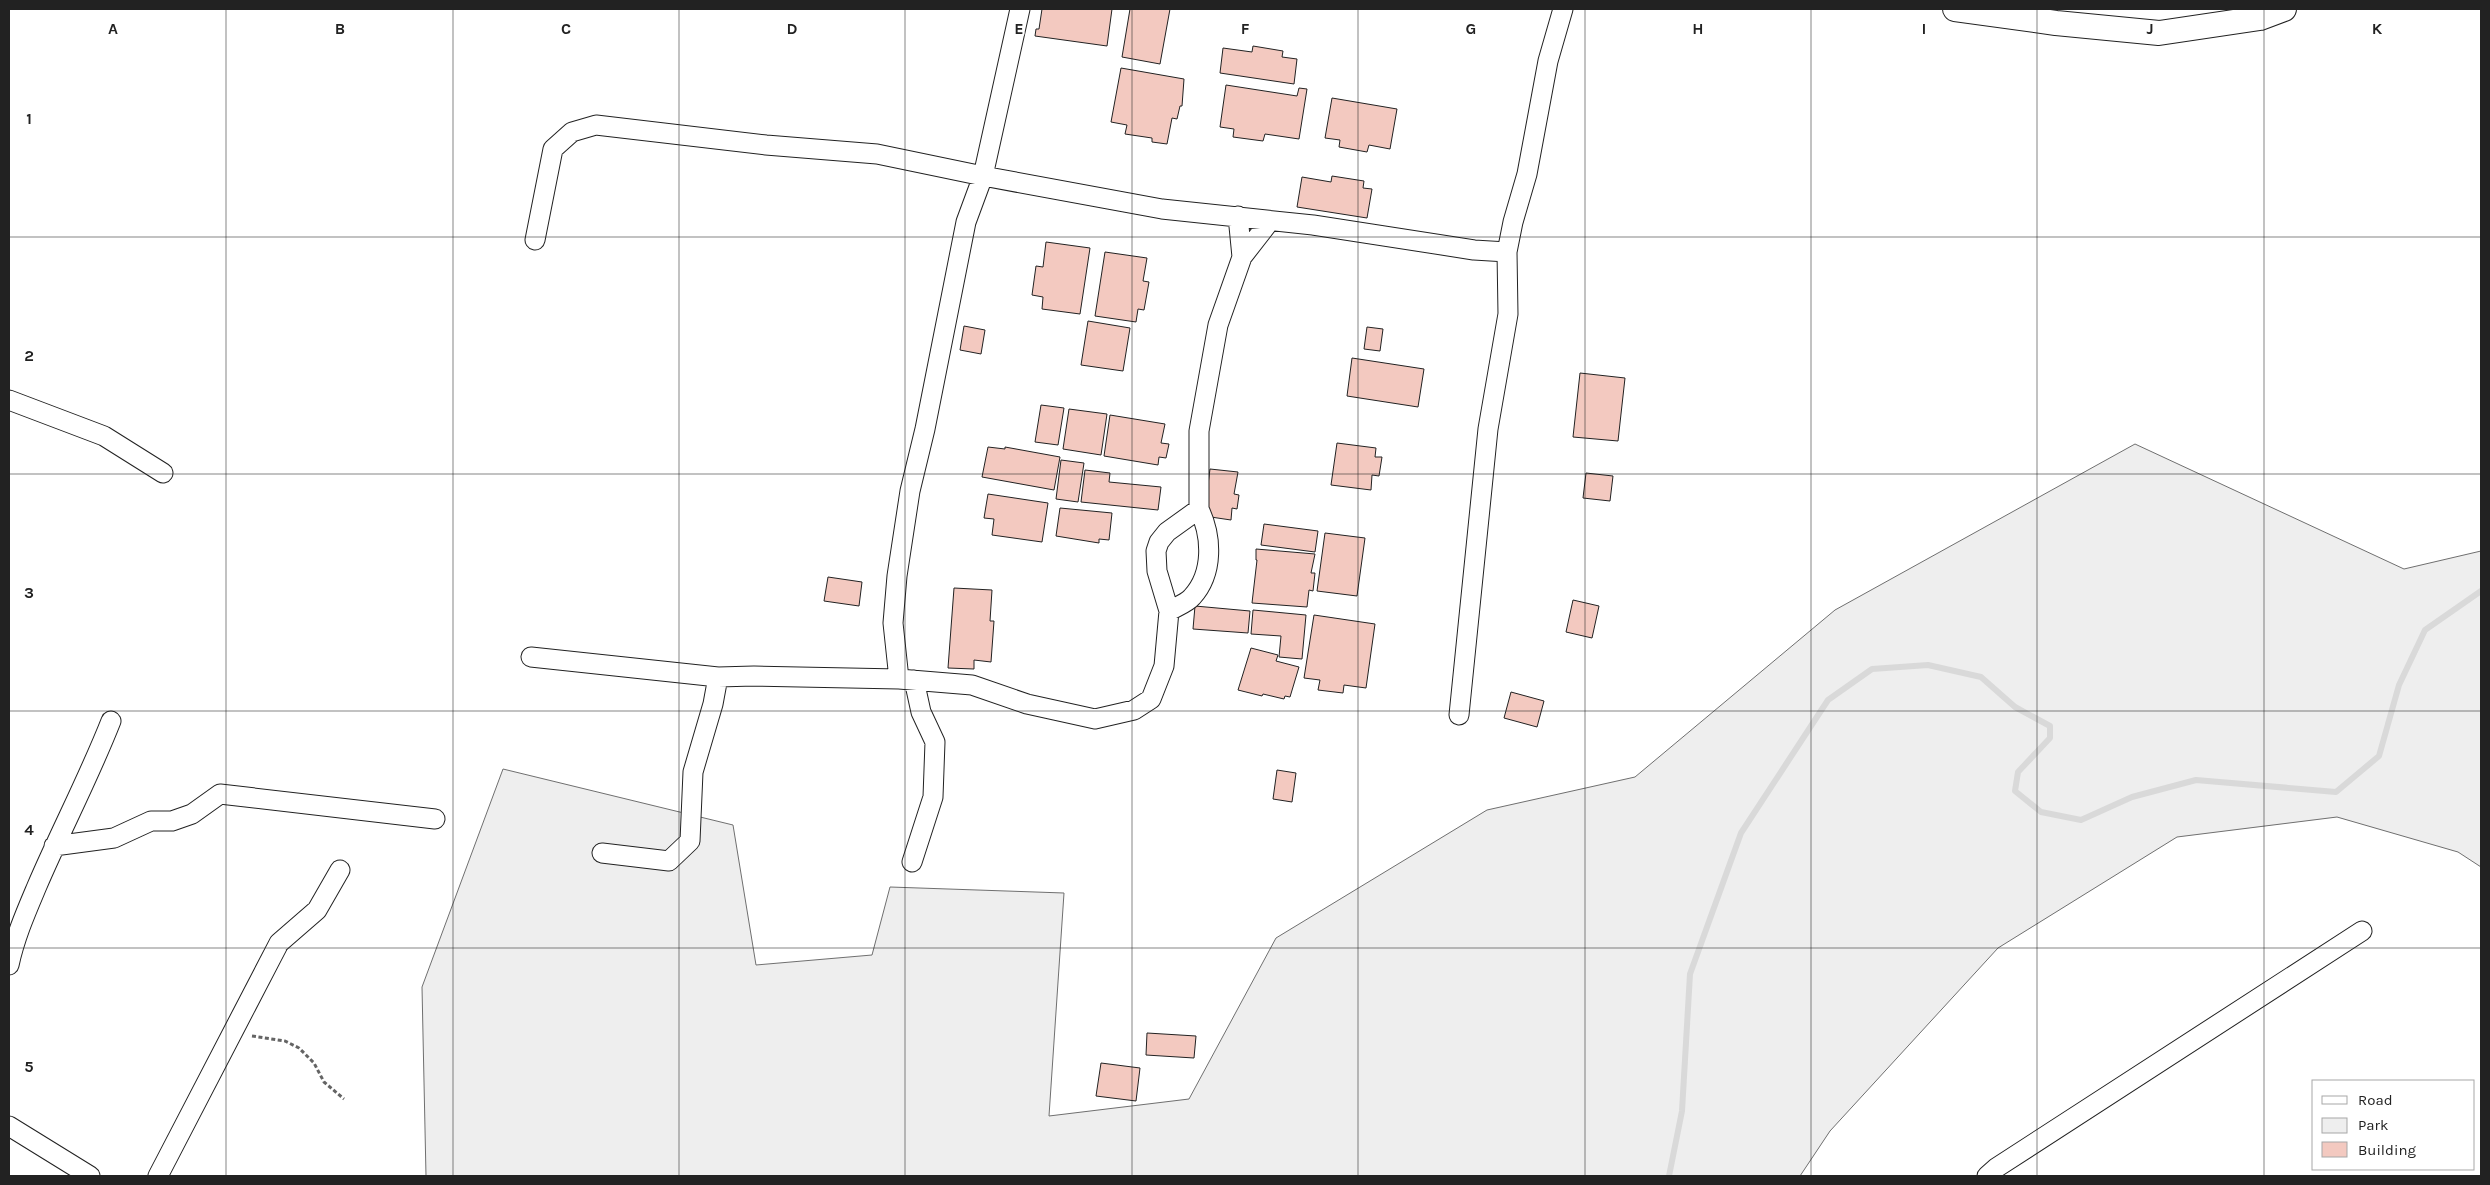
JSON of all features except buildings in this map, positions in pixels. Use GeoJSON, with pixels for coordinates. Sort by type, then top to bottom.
{"type":"FeatureCollection","features":[{"type":"Feature","properties":{"kind":"street"},"geometry":{"type":"LineString","coordinates":[[912,862],[933,797],[935,742],[906,680],[893,623],[897,576],[910,492],[925,429],[966,222],[983,176],[1020,9]]}},
{"type":"Feature","properties":{"kind":"street"},"geometry":{"type":"LineString","coordinates":[[1458,715],[1488,429],[1508,314],[1507,252],[1513,222],[1528,174],[1548,61],[1563,9]]}},
{"type":"Feature","properties":{"kind":"street"},"geometry":{"type":"LineString","coordinates":[[1955,9],[2056,23],[2159,33],[2260,18],[2284,9]]}},
{"type":"Feature","properties":{"kind":"street"},"geometry":{"type":"LineString","coordinates":[[535,240],[553,149],[572,132],[596,125],[766,145],[877,154],[983,176],[1162,209],[1313,225],[1474,250],[1507,252]]}},
{"type":"Feature","properties":{"kind":"street"},"geometry":{"type":"LineString","coordinates":[[1238,216],[1242,257]]}},
{"type":"Feature","properties":{"kind":"street"},"geometry":{"type":"LineString","coordinates":[[1169,611],[1192,598],[1204,576],[1209,554],[1206,525],[1199,509],[1199,432],[1218,325],[1242,257],[1270,221]]}},
{"type":"Feature","properties":{"kind":"street"},"geometry":{"type":"LineString","coordinates":[[9,400],[104,436],[163,473]]}},
{"type":"Feature","properties":{"kind":"street"},"geometry":{"type":"LineString","coordinates":[[531,657],[718,677],[754,676],[906,680],[972,685],[1027,704],[1095,719],[1134,710],[1150,699],[1164,666],[1169,611],[1157,571],[1156,551],[1159,542],[1167,532],[1199,509]]}},
{"type":"Feature","properties":{"kind":"street"},"geometry":{"type":"LineString","coordinates":[[602,853],[669,861],[690,841],[693,772],[713,704],[718,677]]}},
{"type":"Feature","properties":{"kind":"street"},"geometry":{"type":"LineString","coordinates":[[9,965],[14,940],[54,846],[92,769],[111,722]]}},
{"type":"Feature","properties":{"kind":"street"},"geometry":{"type":"LineString","coordinates":[[54,846],[114,838],[152,821],[172,820],[192,814],[220,794],[435,819]]}},
{"type":"Feature","properties":{"kind":"street"},"geometry":{"type":"LineString","coordinates":[[158,1176],[278,943],[317,910],[340,870]]}},
{"type":"Feature","properties":{"kind":"street"},"geometry":{"type":"LineString","coordinates":[[1987,1176],[1996,1168],[2362,931]]}},
{"type":"Feature","properties":{"kind":"street"},"geometry":{"type":"LineString","coordinates":[[9,1126],[90,1176]]}},
{"type":"Feature","properties":{"kind":"path"},"geometry":{"type":"LineString","coordinates":[[229,1036],[285,1041],[299,1048],[314,1063],[324,1082],[344,1099]]}},
{"type":"Feature","properties":{"kind":"green space"},"geometry":{"type":"Polygon","coordinates":[[[2135,444],[2404,569],[2481,551],[2481,867],[2458,852],[2337,817],[2177,837],[1998,948],[1830,1131],[1800,1176],[426,1176],[422,987],[503,769],[733,825],[756,965],[872,955],[890,887],[1064,893],[1049,1116],[1189,1099],[1276,938],[1487,810],[1635,777],[1835,610],[2135,444]]]}},
{"type":"Feature","properties":{"kind":"waterway"},"geometry":{"type":"LineString","coordinates":[[1669,1176],[1682,1111],[1690,974],[1741,833],[1828,700],[1872,669],[1928,665],[1981,677],[2015,707],[2050,726],[2050,738],[2018,772],[2015,791],[2041,812],[2081,820],[2132,797],[2196,780],[2336,792],[2379,756],[2399,685],[2425,630],[2481,591]]}}]}
